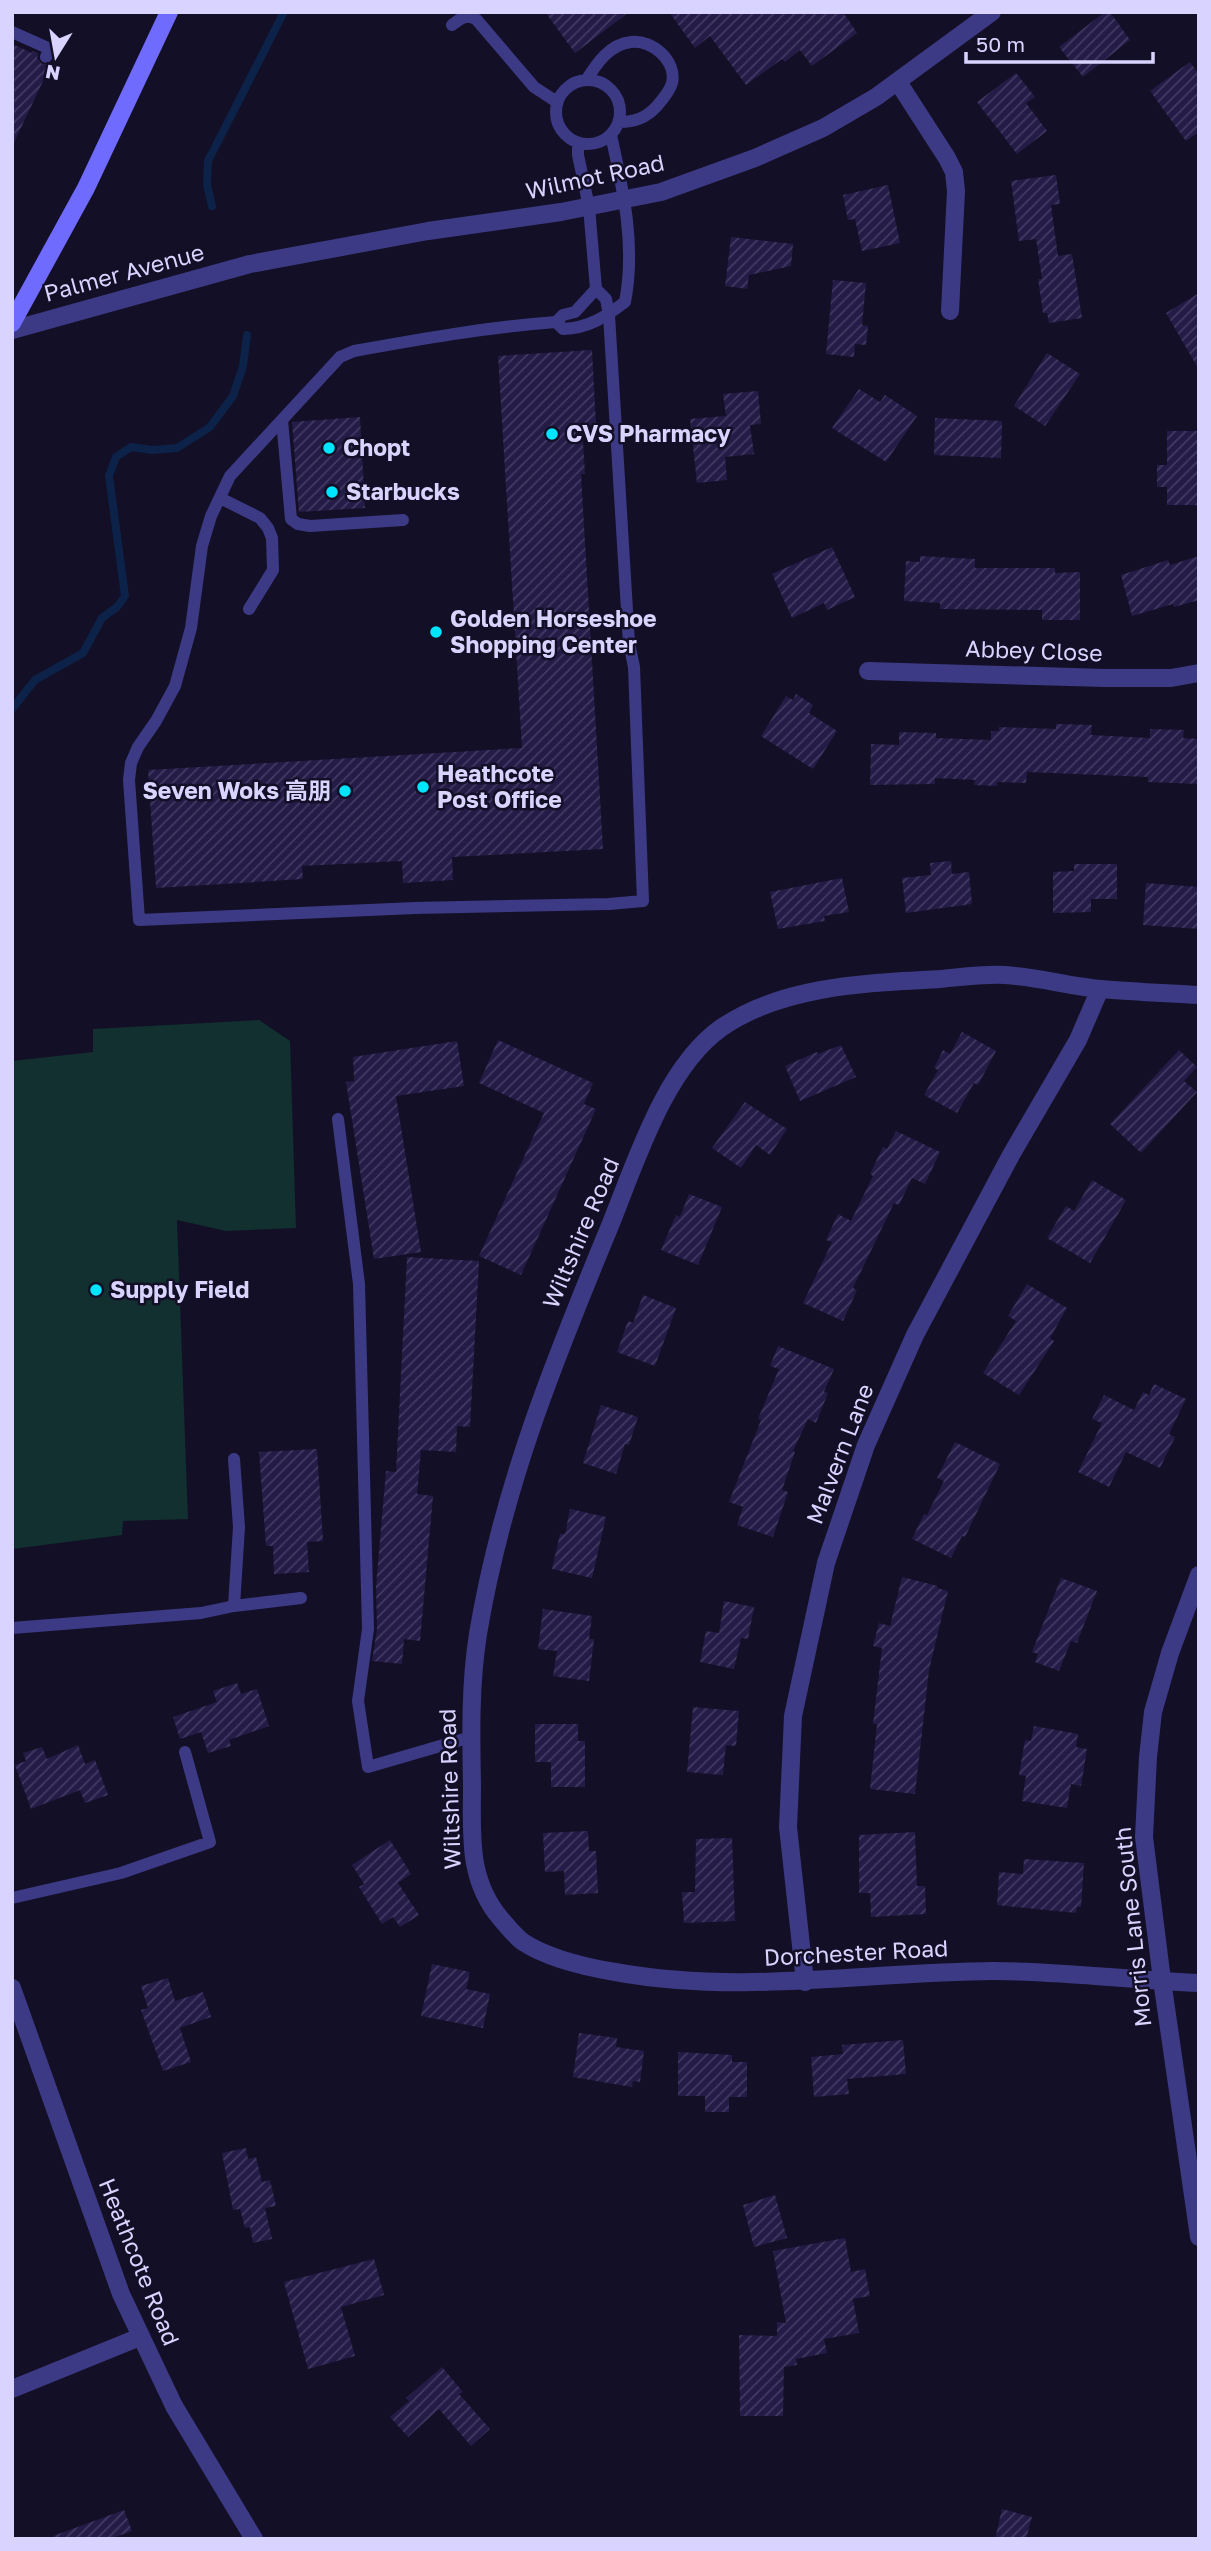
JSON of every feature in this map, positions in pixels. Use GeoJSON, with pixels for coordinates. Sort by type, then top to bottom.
{"type":"FeatureCollection","features":[{"type":"Feature","properties":{"kind":"main road"},"geometry":{"type":"LineString","coordinates":[[12,323],[86,188],[169,12]]}},
{"type":"Feature","properties":{"kind":"street","name":"Wilmot Road"},"geometry":{"type":"LineString","coordinates":[[250,264],[404,235],[625,201],[661,192],[755,158],[823,128],[898,82],[992,12]]}},
{"type":"Feature","properties":{"kind":"street"},"geometry":{"type":"LineString","coordinates":[[898,82],[954,172],[956,191],[950,311]]}},
{"type":"Feature","properties":{"kind":"street","name":"Palmer Avenue"},"geometry":{"type":"LineString","coordinates":[[12,330],[250,264]]}},
{"type":"Feature","properties":{"kind":"street","name":"Abbey Close"},"geometry":{"type":"LineString","coordinates":[[868,671],[1105,678],[1171,678],[1199,673]]}},
{"type":"Feature","properties":{"kind":"street","name":"Wiltshire Road"},"geometry":{"type":"LineString","coordinates":[[521,1941],[486,1900],[476,1872],[472,1836],[471,1737],[478,1636],[500,1526],[523,1447],[566,1334],[658,1111],[681,1067],[695,1050],[720,1029],[754,1008],[815,992],[883,982],[1003,975],[1100,989],[1199,995]]}},
{"type":"Feature","properties":{"kind":"street","name":"Malvern Lane"},"geometry":{"type":"LineString","coordinates":[[805,1982],[788,1827],[793,1716],[826,1563],[866,1445],[915,1335],[1011,1155],[1078,1040],[1100,989]]}},
{"type":"Feature","properties":{"kind":"street","name":"Morris Lane South"},"geometry":{"type":"LineString","coordinates":[[1199,1575],[1166,1665],[1153,1712],[1144,1837],[1199,2237]]}},
{"type":"Feature","properties":{"kind":"street","name":"Dorchester Road"},"geometry":{"type":"LineString","coordinates":[[521,1941],[588,1967],[647,1978],[745,1983],[805,1982],[925,1973],[1000,1971],[1199,1983]]}},
{"type":"Feature","properties":{"kind":"street","name":"Heathcote Road"},"geometry":{"type":"LineString","coordinates":[[12,1988],[121,2294],[174,2406],[254,2539]]}},
{"type":"Feature","properties":{"kind":"street"},"geometry":{"type":"LineString","coordinates":[[12,2389],[140,2337]]}},
{"type":"Feature","properties":{"kind":"lane"},"geometry":{"type":"LineString","coordinates":[[453,25],[463,17],[471,16],[476,19],[534,87],[557,102]]}},
{"type":"Feature","properties":{"kind":"lane"},"geometry":{"type":"LineString","coordinates":[[12,32],[50,49],[46,57]]}},
{"type":"Feature","properties":{"kind":"lane"},"geometry":{"type":"LineString","coordinates":[[587,79],[597,62],[614,48],[632,41],[649,45],[667,59],[673,72],[672,84],[663,99],[650,114],[634,122],[619,122]]}},
{"type":"Feature","properties":{"kind":"lane"},"geometry":{"type":"LineString","coordinates":[[587,79],[602,83],[614,92],[620,106],[619,122],[611,135],[596,143],[578,143],[559,127],[557,102],[564,90],[587,79]]}},
{"type":"Feature","properties":{"kind":"lane"},"geometry":{"type":"LineString","coordinates":[[556,322],[564,329],[579,328],[609,315],[625,302],[630,279],[625,201],[611,135]]}},
{"type":"Feature","properties":{"kind":"lane"},"geometry":{"type":"LineString","coordinates":[[578,143],[589,207],[596,289],[606,299],[609,315],[629,643],[634,667],[643,901],[139,920],[129,779],[131,763],[175,685],[191,628],[202,546],[211,516],[230,476],[331,365],[354,351],[500,327],[556,322],[563,315],[575,312],[596,289]]}},
{"type":"Feature","properties":{"kind":"lane"},"geometry":{"type":"LineString","coordinates":[[282,420],[291,519],[298,524],[310,526],[403,520]]}},
{"type":"Feature","properties":{"kind":"lane"},"geometry":{"type":"LineString","coordinates":[[220,498],[260,518],[272,538],[273,570],[249,609]]}},
{"type":"Feature","properties":{"kind":"lane"},"geometry":{"type":"LineString","coordinates":[[338,1119],[359,1284],[368,1629],[358,1701],[368,1767],[471,1737]]}},
{"type":"Feature","properties":{"kind":"lane"},"geometry":{"type":"LineString","coordinates":[[234,1459],[239,1527],[234,1606]]}},
{"type":"Feature","properties":{"kind":"lane"},"geometry":{"type":"LineString","coordinates":[[12,1628],[201,1613],[301,1598]]}},
{"type":"Feature","properties":{"kind":"lane"},"geometry":{"type":"LineString","coordinates":[[12,1898],[121,1873],[210,1842],[185,1752]]}},
{"type":"Feature","properties":{"kind":"green space","name":"Supply Field"},"geometry":{"type":"Polygon","coordinates":[[[259,1020],[290,1041],[296,1228],[226,1231],[177,1220],[188,1519],[123,1521],[122,1535],[12,1549],[12,1061],[93,1052],[93,1029],[259,1020]]]}},
{"type":"Feature","properties":{"kind":"building"},"geometry":{"type":"Polygon","coordinates":[[[545,12],[629,12],[575,53],[545,12]]]}},
{"type":"Feature","properties":{"kind":"building"},"geometry":{"type":"Polygon","coordinates":[[[669,12],[843,12],[857,33],[812,66],[800,50],[785,62],[782,59],[746,85],[710,36],[695,48],[669,12]]]}},
{"type":"Feature","properties":{"kind":"building"},"geometry":{"type":"Polygon","coordinates":[[[1105,12],[1110,12],[1130,40],[1083,77],[1059,47],[1105,12]]]}},
{"type":"Feature","properties":{"kind":"building"},"geometry":{"type":"Polygon","coordinates":[[[12,44],[38,53],[37,58],[42,64],[51,64],[12,147],[12,44]]]}},
{"type":"Feature","properties":{"kind":"building"},"geometry":{"type":"Polygon","coordinates":[[[1190,62],[1199,74],[1199,132],[1186,141],[1150,91],[1190,62]]]}},
{"type":"Feature","properties":{"kind":"building"},"geometry":{"type":"Polygon","coordinates":[[[1016,73],[1035,97],[1026,103],[1047,131],[1017,154],[977,102],[1016,73]]]}},
{"type":"Feature","properties":{"kind":"building"},"geometry":{"type":"Polygon","coordinates":[[[1056,175],[1060,204],[1051,205],[1058,256],[1072,254],[1082,318],[1049,323],[1047,313],[1043,313],[1038,279],[1042,279],[1036,239],[1019,241],[1011,181],[1056,175]]]}},
{"type":"Feature","properties":{"kind":"building"},"geometry":{"type":"Polygon","coordinates":[[[888,185],[900,243],[862,251],[855,219],[848,220],[843,195],[888,185]]]}},
{"type":"Feature","properties":{"kind":"building"},"geometry":{"type":"Polygon","coordinates":[[[731,237],[793,244],[791,266],[749,275],[747,289],[725,286],[731,237]]]}},
{"type":"Feature","properties":{"kind":"building"},"geometry":{"type":"Polygon","coordinates":[[[833,280],[866,283],[862,325],[868,326],[866,345],[855,344],[854,357],[826,354],[833,280]]]}},
{"type":"Feature","properties":{"kind":"building"},"geometry":{"type":"Polygon","coordinates":[[[1199,293],[1199,370],[1166,313],[1199,293]]]}},
{"type":"Feature","properties":{"kind":"building"},"geometry":{"type":"Polygon","coordinates":[[[592,350],[596,425],[582,426],[585,474],[581,474],[603,849],[452,857],[453,880],[403,883],[402,861],[302,866],[303,879],[156,888],[148,770],[522,748],[498,356],[592,350]]]}},
{"type":"Feature","properties":{"kind":"building"},"geometry":{"type":"Polygon","coordinates":[[[1047,353],[1080,374],[1045,426],[1014,406],[1047,353]]]}},
{"type":"Feature","properties":{"kind":"building"},"geometry":{"type":"Polygon","coordinates":[[[859,389],[880,402],[885,395],[917,416],[886,462],[832,428],[859,389]]]}},
{"type":"Feature","properties":{"kind":"building"},"geometry":{"type":"Polygon","coordinates":[[[758,391],[761,424],[750,425],[754,454],[725,457],[727,480],[697,483],[690,419],[726,416],[723,394],[758,391]]]}},
{"type":"Feature","properties":{"kind":"building"},"geometry":{"type":"Polygon","coordinates":[[[360,417],[365,508],[299,512],[292,422],[360,417]]]}},
{"type":"Feature","properties":{"kind":"building"},"geometry":{"type":"Polygon","coordinates":[[[935,418],[1002,421],[1001,458],[934,455],[935,418]]]}},
{"type":"Feature","properties":{"kind":"building"},"geometry":{"type":"Polygon","coordinates":[[[1167,431],[1199,431],[1199,505],[1167,505],[1167,487],[1157,487],[1157,465],[1167,465],[1167,431]]]}},
{"type":"Feature","properties":{"kind":"building"},"geometry":{"type":"Polygon","coordinates":[[[832,547],[855,597],[827,610],[824,603],[792,618],[772,574],[832,547]]]}},
{"type":"Feature","properties":{"kind":"building"},"geometry":{"type":"Polygon","coordinates":[[[920,556],[975,559],[975,568],[1055,568],[1055,573],[1080,572],[1080,620],[1042,620],[1042,610],[940,609],[940,603],[904,601],[906,561],[920,562],[920,556]]]}},
{"type":"Feature","properties":{"kind":"building"},"geometry":{"type":"Polygon","coordinates":[[[1199,556],[1199,600],[1174,607],[1173,604],[1132,616],[1121,575],[1168,560],[1170,565],[1199,556]]]}},
{"type":"Feature","properties":{"kind":"building"},"geometry":{"type":"Polygon","coordinates":[[[796,694],[813,705],[809,713],[837,731],[813,769],[761,736],[786,696],[793,700],[796,694]]]}},
{"type":"Feature","properties":{"kind":"building"},"geometry":{"type":"Polygon","coordinates":[[[1056,724],[1092,725],[1091,735],[1150,738],[1150,729],[1184,730],[1183,738],[1199,739],[1199,784],[1148,782],[1148,777],[1027,772],[1026,783],[997,782],[997,786],[974,785],[975,780],[935,778],[935,784],[870,785],[871,744],[899,745],[899,732],[936,733],[936,738],[991,740],[991,731],[999,731],[999,727],[1056,729],[1056,724]]]}},
{"type":"Feature","properties":{"kind":"building"},"geometry":{"type":"Polygon","coordinates":[[[951,861],[952,874],[969,872],[972,904],[906,913],[902,878],[931,875],[930,863],[951,861]]]}},
{"type":"Feature","properties":{"kind":"building"},"geometry":{"type":"Polygon","coordinates":[[[1074,864],[1117,864],[1117,899],[1091,899],[1091,912],[1053,913],[1053,872],[1074,871],[1074,864]]]}},
{"type":"Feature","properties":{"kind":"building"},"geometry":{"type":"Polygon","coordinates":[[[842,878],[849,912],[824,916],[825,921],[778,929],[770,892],[842,878]]]}},
{"type":"Feature","properties":{"kind":"building"},"geometry":{"type":"Polygon","coordinates":[[[1146,883],[1199,887],[1199,929],[1143,925],[1146,883]]]}},
{"type":"Feature","properties":{"kind":"building"},"geometry":{"type":"Polygon","coordinates":[[[962,1032],[996,1051],[978,1085],[974,1083],[957,1113],[924,1095],[938,1070],[934,1068],[943,1050],[950,1054],[962,1032]]]}},
{"type":"Feature","properties":{"kind":"building"},"geometry":{"type":"Polygon","coordinates":[[[498,1040],[593,1083],[584,1104],[596,1109],[521,1275],[479,1256],[544,1113],[479,1083],[498,1040]]]}},
{"type":"Feature","properties":{"kind":"building"},"geometry":{"type":"Polygon","coordinates":[[[457,1041],[464,1086],[396,1096],[421,1252],[374,1259],[346,1082],[354,1081],[353,1057],[457,1041]]]}},
{"type":"Feature","properties":{"kind":"building"},"geometry":{"type":"Polygon","coordinates":[[[841,1045],[856,1077],[800,1101],[785,1066],[841,1045]]]}},
{"type":"Feature","properties":{"kind":"building"},"geometry":{"type":"Polygon","coordinates":[[[1179,1050],[1197,1067],[1184,1081],[1197,1092],[1141,1153],[1110,1124],[1179,1050]]]}},
{"type":"Feature","properties":{"kind":"building"},"geometry":{"type":"Polygon","coordinates":[[[745,1102],[787,1129],[770,1155],[756,1145],[741,1168],[712,1148],[745,1102]]]}},
{"type":"Feature","properties":{"kind":"building"},"geometry":{"type":"Polygon","coordinates":[[[896,1131],[940,1152],[925,1184],[912,1178],[899,1205],[894,1203],[853,1288],[857,1290],[843,1321],[803,1303],[832,1242],[826,1240],[838,1214],[851,1221],[873,1176],[870,1174],[883,1147],[887,1149],[896,1131]]]}},
{"type":"Feature","properties":{"kind":"building"},"geometry":{"type":"Polygon","coordinates":[[[1092,1180],[1126,1200],[1090,1263],[1047,1238],[1066,1206],[1074,1211],[1092,1180]]]}},
{"type":"Feature","properties":{"kind":"building"},"geometry":{"type":"Polygon","coordinates":[[[689,1194],[722,1207],[698,1265],[661,1250],[676,1215],[680,1217],[689,1194]]]}},
{"type":"Feature","properties":{"kind":"building"},"geometry":{"type":"Polygon","coordinates":[[[407,1257],[479,1261],[470,1427],[457,1426],[456,1452],[421,1450],[417,1494],[433,1496],[420,1641],[404,1639],[402,1664],[372,1661],[377,1629],[376,1586],[386,1471],[396,1472],[407,1257]]]}},
{"type":"Feature","properties":{"kind":"building"},"geometry":{"type":"Polygon","coordinates":[[[1027,1284],[1067,1308],[1050,1338],[1054,1341],[1019,1395],[983,1373],[1016,1321],[1008,1316],[1027,1284]]]}},
{"type":"Feature","properties":{"kind":"building"},"geometry":{"type":"Polygon","coordinates":[[[643,1295],[676,1308],[655,1366],[617,1352],[628,1321],[633,1323],[643,1295]]]}},
{"type":"Feature","properties":{"kind":"building"},"geometry":{"type":"Polygon","coordinates":[[[778,1346],[834,1369],[824,1392],[828,1393],[816,1423],[808,1419],[793,1451],[795,1452],[782,1490],[788,1492],[773,1537],[737,1525],[743,1507],[729,1502],[779,1369],[770,1366],[778,1346]]]}},
{"type":"Feature","properties":{"kind":"building"},"geometry":{"type":"Polygon","coordinates":[[[1154,1384],[1186,1399],[1169,1434],[1175,1437],[1160,1468],[1126,1452],[1109,1487],[1078,1472],[1102,1423],[1092,1419],[1104,1395],[1134,1410],[1143,1392],[1149,1395],[1154,1384]]]}},
{"type":"Feature","properties":{"kind":"building"},"geometry":{"type":"Polygon","coordinates":[[[601,1405],[638,1417],[629,1445],[625,1444],[616,1474],[583,1463],[601,1405]]]}},
{"type":"Feature","properties":{"kind":"building"},"geometry":{"type":"Polygon","coordinates":[[[955,1442],[1000,1464],[965,1537],[962,1536],[951,1558],[912,1539],[944,1481],[937,1478],[955,1442]]]}},
{"type":"Feature","properties":{"kind":"building"},"geometry":{"type":"Polygon","coordinates":[[[317,1449],[323,1541],[307,1542],[309,1572],[274,1574],[273,1546],[266,1546],[259,1452],[317,1449]]]}},
{"type":"Feature","properties":{"kind":"building"},"geometry":{"type":"Polygon","coordinates":[[[570,1509],[606,1517],[592,1578],[552,1569],[560,1534],[565,1534],[570,1509]]]}},
{"type":"Feature","properties":{"kind":"building"},"geometry":{"type":"Polygon","coordinates":[[[902,1577],[948,1591],[929,1670],[915,1794],[870,1789],[877,1724],[873,1724],[882,1648],[873,1646],[879,1623],[890,1626],[902,1577]]]}},
{"type":"Feature","properties":{"kind":"building"},"geometry":{"type":"Polygon","coordinates":[[[1061,1578],[1097,1591],[1077,1643],[1071,1641],[1059,1671],[1035,1662],[1038,1654],[1032,1652],[1061,1578]]]}},
{"type":"Feature","properties":{"kind":"building"},"geometry":{"type":"Polygon","coordinates":[[[724,1601],[754,1607],[748,1639],[741,1638],[734,1669],[700,1662],[706,1631],[719,1633],[724,1601]]]}},
{"type":"Feature","properties":{"kind":"building"},"geometry":{"type":"Polygon","coordinates":[[[543,1609],[592,1616],[589,1639],[594,1639],[589,1681],[553,1676],[557,1651],[538,1649],[543,1609]]]}},
{"type":"Feature","properties":{"kind":"building"},"geometry":{"type":"Polygon","coordinates":[[[237,1683],[241,1694],[257,1689],[269,1726],[229,1740],[231,1746],[208,1753],[201,1732],[180,1739],[173,1717],[217,1702],[213,1691],[237,1683]]]}},
{"type":"Feature","properties":{"kind":"building"},"geometry":{"type":"Polygon","coordinates":[[[693,1707],[739,1711],[736,1746],[726,1745],[723,1775],[687,1772],[693,1707]]]}},
{"type":"Feature","properties":{"kind":"building"},"geometry":{"type":"Polygon","coordinates":[[[535,1724],[578,1724],[578,1741],[585,1741],[585,1787],[551,1787],[551,1762],[535,1762],[535,1724]]]}},
{"type":"Feature","properties":{"kind":"building"},"geometry":{"type":"Polygon","coordinates":[[[1034,1726],[1078,1734],[1076,1747],[1087,1749],[1081,1786],[1071,1784],[1067,1808],[1022,1801],[1026,1776],[1019,1775],[1025,1740],[1031,1741],[1034,1726]]]}},
{"type":"Feature","properties":{"kind":"building"},"geometry":{"type":"Polygon","coordinates":[[[78,1745],[85,1764],[95,1760],[108,1795],[85,1803],[80,1790],[31,1809],[15,1765],[26,1761],[23,1753],[42,1747],[47,1759],[78,1745]]]}},
{"type":"Feature","properties":{"kind":"building"},"geometry":{"type":"Polygon","coordinates":[[[588,1831],[589,1851],[596,1851],[598,1893],[565,1895],[564,1871],[545,1872],[543,1833],[588,1831]]]}},
{"type":"Feature","properties":{"kind":"building"},"geometry":{"type":"Polygon","coordinates":[[[915,1832],[917,1886],[925,1886],[926,1914],[871,1917],[870,1893],[859,1893],[859,1835],[915,1832]]]}},
{"type":"Feature","properties":{"kind":"building"},"geometry":{"type":"Polygon","coordinates":[[[732,1838],[735,1921],[684,1923],[682,1892],[695,1892],[696,1839],[732,1838]]]}},
{"type":"Feature","properties":{"kind":"building"},"geometry":{"type":"Polygon","coordinates":[[[390,1840],[411,1874],[398,1883],[419,1915],[400,1927],[393,1917],[382,1924],[359,1887],[364,1884],[352,1865],[390,1840]]]}},
{"type":"Feature","properties":{"kind":"building"},"geometry":{"type":"Polygon","coordinates":[[[1024,1859],[1084,1863],[1081,1907],[1077,1907],[1076,1913],[997,1905],[999,1872],[1023,1874],[1024,1859]]]}},
{"type":"Feature","properties":{"kind":"building"},"geometry":{"type":"Polygon","coordinates":[[[432,1964],[470,1972],[466,1989],[490,1994],[483,2028],[421,2016],[432,1964]]]}},
{"type":"Feature","properties":{"kind":"building"},"geometry":{"type":"Polygon","coordinates":[[[168,1978],[175,2001],[203,1992],[211,2017],[180,2028],[191,2062],[163,2071],[141,2010],[148,2008],[141,1986],[168,1978]]]}},
{"type":"Feature","properties":{"kind":"building"},"geometry":{"type":"Polygon","coordinates":[[[579,2033],[617,2038],[616,2047],[644,2051],[640,2082],[633,2081],[632,2087],[573,2077],[579,2033]]]}},
{"type":"Feature","properties":{"kind":"building"},"geometry":{"type":"Polygon","coordinates":[[[903,2040],[906,2074],[847,2079],[849,2094],[814,2097],[811,2057],[843,2054],[842,2045],[903,2040]]]}},
{"type":"Feature","properties":{"kind":"building"},"geometry":{"type":"Polygon","coordinates":[[[678,2052],[732,2055],[732,2062],[747,2062],[747,2097],[729,2097],[729,2112],[705,2112],[705,2096],[678,2096],[678,2052]]]}},
{"type":"Feature","properties":{"kind":"building"},"geometry":{"type":"Polygon","coordinates":[[[246,2148],[248,2159],[256,2157],[262,2182],[270,2180],[276,2206],[265,2208],[272,2239],[253,2243],[250,2227],[245,2228],[240,2209],[233,2210],[222,2153],[246,2148]]]}},
{"type":"Feature","properties":{"kind":"building"},"geometry":{"type":"Polygon","coordinates":[[[775,2195],[787,2238],[754,2247],[743,2205],[775,2195]]]}},
{"type":"Feature","properties":{"kind":"building"},"geometry":{"type":"Polygon","coordinates":[[[845,2238],[851,2272],[865,2269],[870,2296],[853,2299],[859,2333],[824,2339],[827,2353],[796,2359],[797,2365],[784,2367],[783,2416],[740,2416],[739,2335],[777,2336],[777,2322],[786,2323],[773,2251],[845,2238]]]}},
{"type":"Feature","properties":{"kind":"building"},"geometry":{"type":"Polygon","coordinates":[[[374,2259],[384,2295],[341,2307],[355,2356],[308,2369],[284,2282],[374,2259]]]}},
{"type":"Feature","properties":{"kind":"building"},"geometry":{"type":"Polygon","coordinates":[[[442,2367],[463,2392],[459,2394],[490,2429],[471,2446],[439,2409],[408,2437],[390,2417],[409,2401],[406,2398],[442,2367]]]}},
{"type":"Feature","properties":{"kind":"building"},"geometry":{"type":"Polygon","coordinates":[[[1002,2509],[1032,2517],[1026,2539],[995,2539],[1002,2509]]]}},
{"type":"Feature","properties":{"kind":"building"},"geometry":{"type":"Polygon","coordinates":[[[124,2510],[132,2531],[110,2539],[53,2539],[53,2536],[124,2510]]]}},
{"type":"Feature","properties":{"kind":"waterway"},"geometry":{"type":"LineString","coordinates":[[212,206],[207,185],[208,161],[284,12]]}},
{"type":"Feature","properties":{"kind":"waterway"},"geometry":{"type":"LineString","coordinates":[[12,709],[35,680],[83,653],[102,618],[117,607],[125,596],[109,476],[116,457],[131,447],[152,450],[177,448],[210,427],[233,396],[243,366],[247,335]]}},
{"type":"Feature","properties":{"kind":"place","name":"CVS Pharmacy"},"geometry":{"type":"Point","coordinates":[552,434]}},
{"type":"Feature","properties":{"kind":"place","name":"Chopt"},"geometry":{"type":"Point","coordinates":[329,448]}},
{"type":"Feature","properties":{"kind":"place","name":"Starbucks"},"geometry":{"type":"Point","coordinates":[332,492]}},
{"type":"Feature","properties":{"kind":"place","name":"Golden Horseshoe Shopping Center"},"geometry":{"type":"Point","coordinates":[436,632]}},
{"type":"Feature","properties":{"kind":"place","name":"Heathcote Post Office"},"geometry":{"type":"Point","coordinates":[423,787]}},
{"type":"Feature","properties":{"kind":"place","name":"Seven Woks 高朋"},"geometry":{"type":"Point","coordinates":[345,791]}},
{"type":"Feature","properties":{"kind":"place","name":"Supply Field"},"geometry":{"type":"Point","coordinates":[96,1290]}}]}
